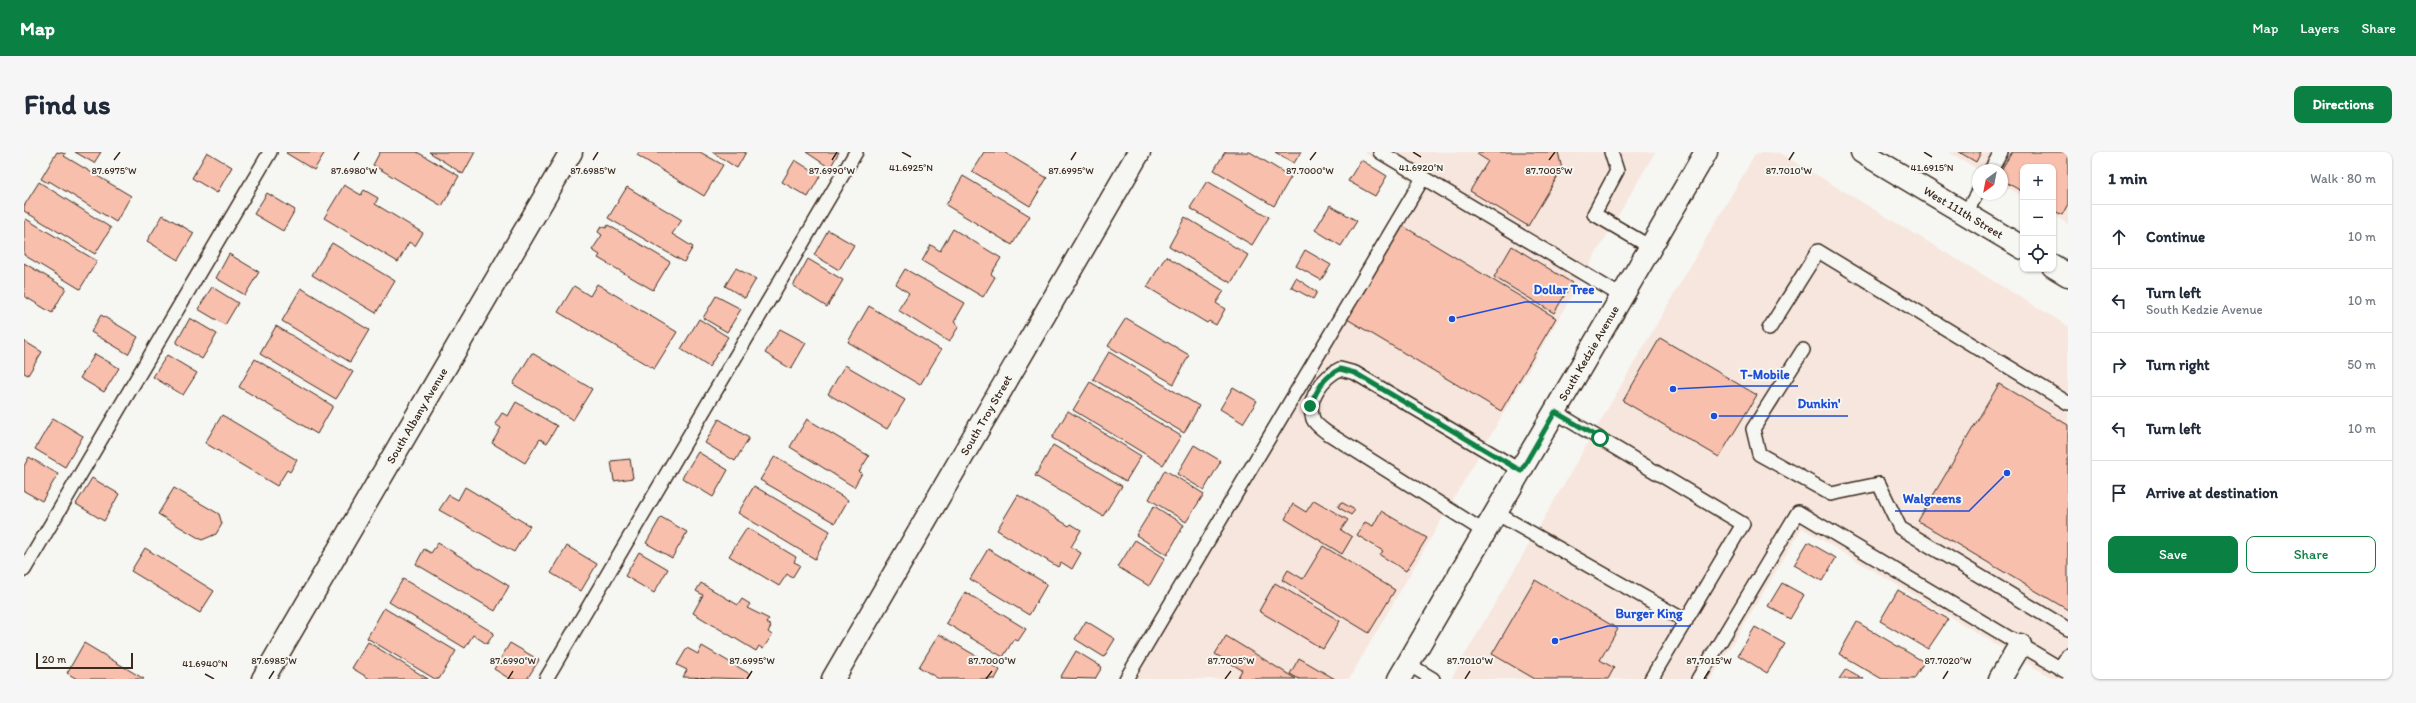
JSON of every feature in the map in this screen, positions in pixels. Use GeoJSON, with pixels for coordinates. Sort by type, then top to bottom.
{"type":"FeatureCollection","features":[{"type":"Feature","properties":{"kind":"street","name":"South Albany Avenue"},"geometry":{"type":"LineString","coordinates":[[263,679],[571,152]]}},
{"type":"Feature","properties":{"kind":"street","name":"South Troy Street"},"geometry":{"type":"LineString","coordinates":[[832,679],[1139,152]]}},
{"type":"Feature","properties":{"kind":"street","name":"South Kedzie Avenue"},"geometry":{"type":"LineString","coordinates":[[1403,671],[1652,248],[1706,152]]}},
{"type":"Feature","properties":{"kind":"street","name":"West 111th Street"},"geometry":{"type":"LineString","coordinates":[[1862,152],[2020,246]]}},
{"type":"Feature","properties":{"kind":"street"},"geometry":{"type":"LineString","coordinates":[[2056,268],[2068,275]]}},
{"type":"Feature","properties":{"kind":"street"},"geometry":{"type":"LineString","coordinates":[[2000,679],[2020,645]]}},
{"type":"Feature","properties":{"kind":"lane"},"geometry":{"type":"LineString","coordinates":[[24,570],[270,152]]}},
{"type":"Feature","properties":{"kind":"lane"},"geometry":{"type":"LineString","coordinates":[[546,679],[856,152]]}},
{"type":"Feature","properties":{"kind":"lane"},"geometry":{"type":"LineString","coordinates":[[1380,152],[1623,297]]}},
{"type":"Feature","properties":{"kind":"lane"},"geometry":{"type":"LineString","coordinates":[[1611,152],[1617,171],[1594,214],[1652,248]]}},
{"type":"Feature","properties":{"kind":"lane"},"geometry":{"type":"LineString","coordinates":[[1994,164],[2001,152]]}},
{"type":"Feature","properties":{"kind":"lane"},"geometry":{"type":"LineString","coordinates":[[1126,679],[1424,178]]}},
{"type":"Feature","properties":{"kind":"lane"},"geometry":{"type":"LineString","coordinates":[[1965,214],[1973,200]]}},
{"type":"Feature","properties":{"kind":"lane"},"geometry":{"type":"LineString","coordinates":[[1769,329],[1818,251],[2068,403]]}},
{"type":"Feature","properties":{"kind":"lane"},"geometry":{"type":"LineString","coordinates":[[1803,350],[1753,429],[1759,454],[1831,494],[1879,484],[1900,528],[2068,629]]}},
{"type":"Feature","properties":{"kind":"lane"},"geometry":{"type":"LineString","coordinates":[[1485,532],[1326,432],[1313,421],[1310,406],[1317,390],[1328,375],[1340,369],[1355,373],[1521,471]]}},
{"type":"Feature","properties":{"kind":"lane"},"geometry":{"type":"LineString","coordinates":[[1555,412],[1743,524],[1651,679]]}},
{"type":"Feature","properties":{"kind":"lane"},"geometry":{"type":"LineString","coordinates":[[1698,679],[1798,512],[2064,671],[2068,655]]}},
{"type":"Feature","properties":{"kind":"lane"},"geometry":{"type":"LineString","coordinates":[[1496,513],[1686,621]]}},
{"type":"Feature","properties":{"kind":"lane"},"geometry":{"type":"LineString","coordinates":[[1403,671],[1433,679]]}},
{"type":"Feature","properties":{"kind":"shaded area"},"geometry":{"type":"Polygon","coordinates":[[[1364,152],[1655,152],[1349,679],[1120,679],[1413,182],[1364,152]]]}},
{"type":"Feature","properties":{"kind":"shaded area"},"geometry":{"type":"Polygon","coordinates":[[[1763,152],[1780,153],[2068,326],[2068,679],[2054,679],[1802,528],[1711,679],[1451,679],[1754,156],[1763,152]]]}},
{"type":"Feature","properties":{"kind":"shaded area"},"geometry":{"type":"Polygon","coordinates":[[[1949,152],[2068,152],[2068,224],[2056,217],[2056,164],[2020,164],[2020,195],[2008,188],[2008,164],[1972,164],[1972,166],[1949,152]]]}},
{"type":"Feature","properties":{"kind":"building"},"geometry":{"type":"Polygon","coordinates":[[[57,152],[66,154],[64,156],[131,196],[116,222],[49,181],[48,183],[41,179],[57,152]]]}},
{"type":"Feature","properties":{"kind":"building"},"geometry":{"type":"Polygon","coordinates":[[[75,152],[101,152],[94,163],[75,152]]]}},
{"type":"Feature","properties":{"kind":"building"},"geometry":{"type":"Polygon","coordinates":[[[207,152],[232,167],[217,193],[192,178],[207,152]]]}},
{"type":"Feature","properties":{"kind":"building"},"geometry":{"type":"Polygon","coordinates":[[[325,152],[314,170],[286,153],[325,152]]]}},
{"type":"Feature","properties":{"kind":"building"},"geometry":{"type":"Polygon","coordinates":[[[380,152],[417,152],[459,176],[442,206],[373,165],[380,152]]]}},
{"type":"Feature","properties":{"kind":"building"},"geometry":{"type":"Polygon","coordinates":[[[429,152],[475,152],[463,174],[429,152]]]}},
{"type":"Feature","properties":{"kind":"building"},"geometry":{"type":"Polygon","coordinates":[[[639,152],[700,152],[723,165],[704,196],[637,155],[639,152]]]}},
{"type":"Feature","properties":{"kind":"building"},"geometry":{"type":"Polygon","coordinates":[[[712,152],[746,152],[737,168],[712,152]]]}},
{"type":"Feature","properties":{"kind":"building"},"geometry":{"type":"Polygon","coordinates":[[[806,152],[839,152],[830,168],[806,152]]]}},
{"type":"Feature","properties":{"kind":"building"},"geometry":{"type":"Polygon","coordinates":[[[984,152],[1004,152],[1047,178],[1030,206],[972,171],[984,152]]]}},
{"type":"Feature","properties":{"kind":"building"},"geometry":{"type":"Polygon","coordinates":[[[1225,152],[1250,152],[1291,177],[1274,206],[1214,170],[1225,152]]]}},
{"type":"Feature","properties":{"kind":"building"},"geometry":{"type":"Polygon","coordinates":[[[1275,152],[1301,152],[1294,163],[1275,152]]]}},
{"type":"Feature","properties":{"kind":"building"},"geometry":{"type":"Polygon","coordinates":[[[1479,152],[1558,152],[1562,169],[1528,226],[1470,191],[1488,161],[1477,154],[1479,152]]]}},
{"type":"Feature","properties":{"kind":"building"},"geometry":{"type":"Polygon","coordinates":[[[1959,152],[1981,152],[1976,162],[1959,152]]]}},
{"type":"Feature","properties":{"kind":"building"},"geometry":{"type":"Polygon","coordinates":[[[2012,152],[2068,152],[2068,204],[2062,215],[2056,212],[2056,164],[2020,164],[2020,190],[2008,183],[2008,164],[2005,164],[2012,152]]]}},
{"type":"Feature","properties":{"kind":"building"},"geometry":{"type":"Polygon","coordinates":[[[795,160],[820,176],[808,197],[782,182],[795,160]]]}},
{"type":"Feature","properties":{"kind":"building"},"geometry":{"type":"Polygon","coordinates":[[[1361,160],[1387,176],[1375,196],[1348,181],[1361,160]]]}},
{"type":"Feature","properties":{"kind":"building"},"geometry":{"type":"Polygon","coordinates":[[[963,176],[1030,216],[1012,245],[946,205],[963,176]]]}},
{"type":"Feature","properties":{"kind":"building"},"geometry":{"type":"Polygon","coordinates":[[[1207,181],[1269,217],[1252,245],[1190,208],[1207,181]]]}},
{"type":"Feature","properties":{"kind":"building"},"geometry":{"type":"Polygon","coordinates":[[[39,182],[111,228],[95,254],[24,211],[24,206],[39,182]]]}},
{"type":"Feature","properties":{"kind":"building"},"geometry":{"type":"Polygon","coordinates":[[[344,185],[361,195],[364,190],[378,198],[375,204],[423,233],[415,246],[409,242],[398,262],[324,218],[344,185]]]}},
{"type":"Feature","properties":{"kind":"building"},"geometry":{"type":"Polygon","coordinates":[[[627,187],[682,220],[672,234],[693,247],[684,262],[608,218],[627,187]]]}},
{"type":"Feature","properties":{"kind":"building"},"geometry":{"type":"Polygon","coordinates":[[[267,193],[295,210],[283,231],[254,214],[267,193]]]}},
{"type":"Feature","properties":{"kind":"building"},"geometry":{"type":"Polygon","coordinates":[[[1330,205],[1357,221],[1341,246],[1315,230],[1330,205]]]}},
{"type":"Feature","properties":{"kind":"building"},"geometry":{"type":"Polygon","coordinates":[[[163,215],[194,233],[178,260],[147,241],[163,215]]]}},
{"type":"Feature","properties":{"kind":"building"},"geometry":{"type":"Polygon","coordinates":[[[1185,217],[1248,255],[1231,283],[1169,246],[1185,217]]]}},
{"type":"Feature","properties":{"kind":"building"},"geometry":{"type":"Polygon","coordinates":[[[26,219],[97,261],[80,289],[24,255],[24,223],[26,219]]]}},
{"type":"Feature","properties":{"kind":"building"},"geometry":{"type":"Polygon","coordinates":[[[608,225],[670,262],[653,290],[598,258],[600,255],[592,250],[602,235],[598,232],[601,226],[606,228],[608,225]]]}},
{"type":"Feature","properties":{"kind":"building"},"geometry":{"type":"Polygon","coordinates":[[[1403,226],[1556,318],[1501,411],[1347,319],[1403,226]]]}},
{"type":"Feature","properties":{"kind":"building"},"geometry":{"type":"Polygon","coordinates":[[[953,229],[1001,258],[991,274],[995,277],[983,297],[922,261],[931,245],[940,251],[953,229]]]}},
{"type":"Feature","properties":{"kind":"building"},"geometry":{"type":"Polygon","coordinates":[[[828,230],[854,245],[839,270],[814,255],[828,230]]]}},
{"type":"Feature","properties":{"kind":"building"},"geometry":{"type":"Polygon","coordinates":[[[332,243],[395,281],[376,313],[312,275],[332,243]]]}},
{"type":"Feature","properties":{"kind":"building"},"geometry":{"type":"Polygon","coordinates":[[[1512,246],[1572,283],[1554,313],[1494,277],[1512,246]]]}},
{"type":"Feature","properties":{"kind":"building"},"geometry":{"type":"Polygon","coordinates":[[[1305,250],[1331,265],[1321,280],[1296,266],[1305,250]]]}},
{"type":"Feature","properties":{"kind":"building"},"geometry":{"type":"Polygon","coordinates":[[[229,254],[259,272],[245,295],[216,278],[229,254]]]}},
{"type":"Feature","properties":{"kind":"building"},"geometry":{"type":"Polygon","coordinates":[[[1166,256],[1224,291],[1216,303],[1225,309],[1216,325],[1209,321],[1207,323],[1147,287],[1166,256]]]}},
{"type":"Feature","properties":{"kind":"building"},"geometry":{"type":"Polygon","coordinates":[[[808,259],[843,280],[827,307],[793,286],[808,259]]]}},
{"type":"Feature","properties":{"kind":"building"},"geometry":{"type":"Polygon","coordinates":[[[24,263],[66,288],[52,313],[24,296],[24,263]]]}},
{"type":"Feature","properties":{"kind":"building"},"geometry":{"type":"Polygon","coordinates":[[[736,268],[756,279],[745,298],[725,286],[736,268]]]}},
{"type":"Feature","properties":{"kind":"building"},"geometry":{"type":"Polygon","coordinates":[[[905,269],[965,303],[954,322],[959,326],[949,342],[898,310],[909,293],[896,284],[905,269]]]}},
{"type":"Feature","properties":{"kind":"building"},"geometry":{"type":"Polygon","coordinates":[[[1296,278],[1317,292],[1313,299],[1291,287],[1296,278]]]}},
{"type":"Feature","properties":{"kind":"building"},"geometry":{"type":"Polygon","coordinates":[[[597,284],[677,332],[654,369],[558,312],[574,286],[590,296],[597,284]]]}},
{"type":"Feature","properties":{"kind":"building"},"geometry":{"type":"Polygon","coordinates":[[[212,287],[238,303],[225,325],[198,309],[212,287]]]}},
{"type":"Feature","properties":{"kind":"building"},"geometry":{"type":"Polygon","coordinates":[[[301,288],[369,330],[350,362],[282,321],[301,288]]]}},
{"type":"Feature","properties":{"kind":"building"},"geometry":{"type":"Polygon","coordinates":[[[716,296],[741,309],[727,332],[703,318],[716,296]]]}},
{"type":"Feature","properties":{"kind":"building"},"geometry":{"type":"Polygon","coordinates":[[[869,306],[941,350],[920,385],[848,342],[869,306]]]}},
{"type":"Feature","properties":{"kind":"building"},"geometry":{"type":"Polygon","coordinates":[[[101,315],[138,337],[128,354],[91,332],[101,315]]]}},
{"type":"Feature","properties":{"kind":"building"},"geometry":{"type":"Polygon","coordinates":[[[190,318],[217,334],[202,359],[176,343],[190,318]]]}},
{"type":"Feature","properties":{"kind":"building"},"geometry":{"type":"Polygon","coordinates":[[[1126,318],[1189,355],[1174,384],[1108,346],[1126,318]]]}},
{"type":"Feature","properties":{"kind":"building"},"geometry":{"type":"Polygon","coordinates":[[[699,319],[728,337],[709,367],[681,349],[699,319]]]}},
{"type":"Feature","properties":{"kind":"building"},"geometry":{"type":"Polygon","coordinates":[[[276,326],[353,372],[336,399],[260,354],[276,326]]]}},
{"type":"Feature","properties":{"kind":"building"},"geometry":{"type":"Polygon","coordinates":[[[780,329],[806,343],[791,369],[765,353],[780,329]]]}},
{"type":"Feature","properties":{"kind":"building"},"geometry":{"type":"Polygon","coordinates":[[[1660,338],[1757,395],[1719,457],[1623,401],[1660,338]]]}},
{"type":"Feature","properties":{"kind":"building"},"geometry":{"type":"Polygon","coordinates":[[[24,341],[42,352],[28,375],[24,373],[24,341]]]}},
{"type":"Feature","properties":{"kind":"building"},"geometry":{"type":"Polygon","coordinates":[[[1109,352],[1199,406],[1184,433],[1093,379],[1109,352]]]}},
{"type":"Feature","properties":{"kind":"building"},"geometry":{"type":"Polygon","coordinates":[[[532,353],[592,389],[573,420],[513,384],[532,353]]]}},
{"type":"Feature","properties":{"kind":"building"},"geometry":{"type":"Polygon","coordinates":[[[95,354],[119,368],[104,392],[80,378],[95,354]]]}},
{"type":"Feature","properties":{"kind":"building"},"geometry":{"type":"Polygon","coordinates":[[[167,355],[197,373],[183,395],[153,377],[167,355]]]}},
{"type":"Feature","properties":{"kind":"building"},"geometry":{"type":"Polygon","coordinates":[[[255,359],[333,406],[317,434],[239,387],[255,359]]]}},
{"type":"Feature","properties":{"kind":"building"},"geometry":{"type":"Polygon","coordinates":[[[845,365],[905,400],[887,429],[828,394],[845,365]]]}},
{"type":"Feature","properties":{"kind":"building"},"geometry":{"type":"Polygon","coordinates":[[[1090,382],[1181,436],[1163,465],[1073,410],[1090,382]]]}},
{"type":"Feature","properties":{"kind":"building"},"geometry":{"type":"Polygon","coordinates":[[[1999,384],[2068,425],[2068,610],[1918,521],[1999,384]]]}},
{"type":"Feature","properties":{"kind":"building"},"geometry":{"type":"Polygon","coordinates":[[[1233,387],[1257,401],[1243,423],[1220,409],[1233,387]]]}},
{"type":"Feature","properties":{"kind":"building"},"geometry":{"type":"Polygon","coordinates":[[[516,402],[557,426],[547,443],[540,439],[525,463],[492,443],[501,428],[495,424],[502,413],[508,416],[516,402]]]}},
{"type":"Feature","properties":{"kind":"building"},"geometry":{"type":"Polygon","coordinates":[[[1068,411],[1141,456],[1126,481],[1052,438],[1068,411]]]}},
{"type":"Feature","properties":{"kind":"building"},"geometry":{"type":"Polygon","coordinates":[[[222,415],[297,460],[290,472],[287,470],[277,486],[205,443],[222,415]]]}},
{"type":"Feature","properties":{"kind":"building"},"geometry":{"type":"Polygon","coordinates":[[[53,418],[83,436],[65,467],[35,449],[53,418]]]}},
{"type":"Feature","properties":{"kind":"building"},"geometry":{"type":"Polygon","coordinates":[[[719,419],[749,438],[735,461],[705,443],[719,419]]]}},
{"type":"Feature","properties":{"kind":"building"},"geometry":{"type":"Polygon","coordinates":[[[807,419],[869,456],[859,472],[862,473],[854,487],[790,447],[807,419]]]}},
{"type":"Feature","properties":{"kind":"building"},"geometry":{"type":"Polygon","coordinates":[[[1053,445],[1122,486],[1103,516],[1035,476],[1053,445]]]}},
{"type":"Feature","properties":{"kind":"building"},"geometry":{"type":"Polygon","coordinates":[[[1194,445],[1221,461],[1204,490],[1177,474],[1194,445]]]}},
{"type":"Feature","properties":{"kind":"building"},"geometry":{"type":"Polygon","coordinates":[[[698,452],[728,470],[713,497],[682,478],[698,452]]]}},
{"type":"Feature","properties":{"kind":"building"},"geometry":{"type":"Polygon","coordinates":[[[775,456],[848,500],[835,523],[760,480],[775,456]]]}},
{"type":"Feature","properties":{"kind":"building"},"geometry":{"type":"Polygon","coordinates":[[[29,457],[58,474],[42,501],[24,491],[24,466],[29,457]]]}},
{"type":"Feature","properties":{"kind":"building"},"geometry":{"type":"Polygon","coordinates":[[[630,459],[633,478],[614,481],[611,461],[630,459]]]}},
{"type":"Feature","properties":{"kind":"building"},"geometry":{"type":"Polygon","coordinates":[[[1165,470],[1204,494],[1186,522],[1149,499],[1165,470]]]}},
{"type":"Feature","properties":{"kind":"building"},"geometry":{"type":"Polygon","coordinates":[[[92,478],[119,494],[104,521],[76,504],[92,478]]]}},
{"type":"Feature","properties":{"kind":"building"},"geometry":{"type":"Polygon","coordinates":[[[754,486],[830,531],[815,559],[738,513],[754,486]]]}},
{"type":"Feature","properties":{"kind":"building"},"geometry":{"type":"Polygon","coordinates":[[[465,487],[530,526],[514,552],[439,510],[449,495],[458,500],[465,487]]]}},
{"type":"Feature","properties":{"kind":"building"},"geometry":{"type":"Polygon","coordinates":[[[174,488],[219,514],[222,524],[216,534],[202,540],[158,514],[174,488]]]}},
{"type":"Feature","properties":{"kind":"building"},"geometry":{"type":"Polygon","coordinates":[[[1018,495],[1069,526],[1071,524],[1081,530],[1071,547],[1081,553],[1072,569],[1061,562],[1058,567],[997,530],[1018,495]]]}},
{"type":"Feature","properties":{"kind":"building"},"geometry":{"type":"Polygon","coordinates":[[[1314,500],[1348,520],[1341,530],[1352,537],[1342,554],[1285,519],[1293,504],[1306,512],[1314,500]]]}},
{"type":"Feature","properties":{"kind":"building"},"geometry":{"type":"Polygon","coordinates":[[[1341,502],[1355,510],[1351,515],[1338,507],[1341,502]]]}},
{"type":"Feature","properties":{"kind":"building"},"geometry":{"type":"Polygon","coordinates":[[[1154,506],[1184,525],[1167,555],[1136,535],[1154,506]]]}},
{"type":"Feature","properties":{"kind":"building"},"geometry":{"type":"Polygon","coordinates":[[[1381,511],[1427,538],[1406,571],[1380,555],[1383,551],[1357,535],[1365,522],[1373,526],[1381,511]]]}},
{"type":"Feature","properties":{"kind":"building"},"geometry":{"type":"Polygon","coordinates":[[[661,517],[687,532],[672,558],[646,543],[661,517]]]}},
{"type":"Feature","properties":{"kind":"building"},"geometry":{"type":"Polygon","coordinates":[[[747,528],[796,557],[794,562],[800,565],[792,578],[787,574],[779,586],[729,556],[747,528]]]}},
{"type":"Feature","properties":{"kind":"building"},"geometry":{"type":"Polygon","coordinates":[[[1135,540],[1165,558],[1149,586],[1118,567],[1135,540]]]}},
{"type":"Feature","properties":{"kind":"building"},"geometry":{"type":"Polygon","coordinates":[[[1808,542],[1836,558],[1822,581],[1794,565],[1808,542]]]}},
{"type":"Feature","properties":{"kind":"building"},"geometry":{"type":"Polygon","coordinates":[[[438,543],[509,586],[495,611],[416,564],[424,549],[431,553],[438,543]]]}},
{"type":"Feature","properties":{"kind":"building"},"geometry":{"type":"Polygon","coordinates":[[[567,546],[597,564],[581,591],[551,573],[567,546]]]}},
{"type":"Feature","properties":{"kind":"building"},"geometry":{"type":"Polygon","coordinates":[[[1323,546],[1395,590],[1369,633],[1282,580],[1288,570],[1303,579],[1323,546]]]}},
{"type":"Feature","properties":{"kind":"building"},"geometry":{"type":"Polygon","coordinates":[[[145,548],[214,591],[200,613],[131,571],[145,548]]]}},
{"type":"Feature","properties":{"kind":"building"},"geometry":{"type":"Polygon","coordinates":[[[988,549],[1047,584],[1029,615],[970,579],[988,549]]]}},
{"type":"Feature","properties":{"kind":"building"},"geometry":{"type":"Polygon","coordinates":[[[639,552],[668,569],[654,593],[625,576],[639,552]]]}},
{"type":"Feature","properties":{"kind":"building"},"geometry":{"type":"Polygon","coordinates":[[[403,579],[494,633],[487,644],[473,635],[465,648],[389,602],[403,579]]]}},
{"type":"Feature","properties":{"kind":"building"},"geometry":{"type":"Polygon","coordinates":[[[1535,580],[1618,629],[1600,660],[1614,668],[1608,679],[1535,679],[1492,654],[1535,580]]]}},
{"type":"Feature","properties":{"kind":"building"},"geometry":{"type":"Polygon","coordinates":[[[701,583],[738,605],[742,599],[750,604],[747,608],[769,619],[766,623],[771,626],[768,632],[772,635],[763,649],[759,646],[756,651],[693,613],[703,595],[696,591],[701,583]]]}},
{"type":"Feature","properties":{"kind":"building"},"geometry":{"type":"Polygon","coordinates":[[[1275,583],[1340,621],[1323,649],[1259,611],[1275,583]]]}},
{"type":"Feature","properties":{"kind":"building"},"geometry":{"type":"Polygon","coordinates":[[[1782,583],[1804,595],[1790,619],[1768,606],[1782,583]]]}},
{"type":"Feature","properties":{"kind":"building"},"geometry":{"type":"Polygon","coordinates":[[[1898,590],[1948,619],[1928,649],[1880,621],[1898,590]]]}},
{"type":"Feature","properties":{"kind":"building"},"geometry":{"type":"Polygon","coordinates":[[[965,592],[1026,629],[1018,641],[1014,639],[1003,657],[946,623],[965,592]]]}},
{"type":"Feature","properties":{"kind":"building"},"geometry":{"type":"Polygon","coordinates":[[[384,608],[456,651],[439,679],[435,679],[367,638],[384,608]]]}},
{"type":"Feature","properties":{"kind":"building"},"geometry":{"type":"Polygon","coordinates":[[[1086,621],[1115,639],[1104,657],[1075,639],[1086,621]]]}},
{"type":"Feature","properties":{"kind":"building"},"geometry":{"type":"Polygon","coordinates":[[[1857,622],[1924,662],[1914,679],[1882,679],[1839,654],[1857,622]]]}},
{"type":"Feature","properties":{"kind":"building"},"geometry":{"type":"Polygon","coordinates":[[[1755,627],[1785,644],[1767,673],[1738,655],[1755,627]]]}},
{"type":"Feature","properties":{"kind":"building"},"geometry":{"type":"Polygon","coordinates":[[[939,634],[1000,670],[995,679],[939,679],[919,667],[939,634]]]}},
{"type":"Feature","properties":{"kind":"building"},"geometry":{"type":"Polygon","coordinates":[[[1226,636],[1296,679],[1237,679],[1242,670],[1215,654],[1226,636]]]}},
{"type":"Feature","properties":{"kind":"building"},"geometry":{"type":"Polygon","coordinates":[[[368,642],[428,679],[370,679],[352,668],[368,642]]]}},
{"type":"Feature","properties":{"kind":"building"},"geometry":{"type":"Polygon","coordinates":[[[84,643],[144,679],[77,679],[67,673],[84,643]]]}},
{"type":"Feature","properties":{"kind":"building"},"geometry":{"type":"Polygon","coordinates":[[[510,643],[539,660],[527,679],[510,679],[494,669],[510,643]]]}},
{"type":"Feature","properties":{"kind":"building"},"geometry":{"type":"Polygon","coordinates":[[[702,646],[750,674],[747,679],[683,677],[687,670],[677,665],[687,648],[698,654],[702,646]]]}},
{"type":"Feature","properties":{"kind":"building"},"geometry":{"type":"Polygon","coordinates":[[[1076,651],[1102,667],[1095,679],[1060,678],[1076,651]]]}},
{"type":"Feature","properties":{"kind":"building"},"geometry":{"type":"Polygon","coordinates":[[[1299,658],[1335,679],[1299,679],[1290,674],[1299,658]]]}},
{"type":"Feature","properties":{"kind":"building"},"geometry":{"type":"Polygon","coordinates":[[[1846,669],[1864,679],[1839,679],[1846,669]]]}},
{"type":"Feature","properties":{"kind":"place","name":"Dollar Tree"},"geometry":{"type":"Point","coordinates":[1452,319]}},
{"type":"Feature","properties":{"kind":"place","name":"T-Mobile"},"geometry":{"type":"Point","coordinates":[1673,389]}},
{"type":"Feature","properties":{"kind":"place","name":"Dunkin'"},"geometry":{"type":"Point","coordinates":[1714,416]}},
{"type":"Feature","properties":{"kind":"place","name":"Walgreens"},"geometry":{"type":"Point","coordinates":[2007,473]}},
{"type":"Feature","properties":{"kind":"place","name":"Burger King"},"geometry":{"type":"Point","coordinates":[1555,641]}},
{"type":"Feature","properties":{"kind":"route"},"geometry":{"type":"LineString","coordinates":[[1310,406],[1317,390],[1328,375],[1340,369],[1355,373],[1521,471],[1555,412],[1600,438]]}}]}
